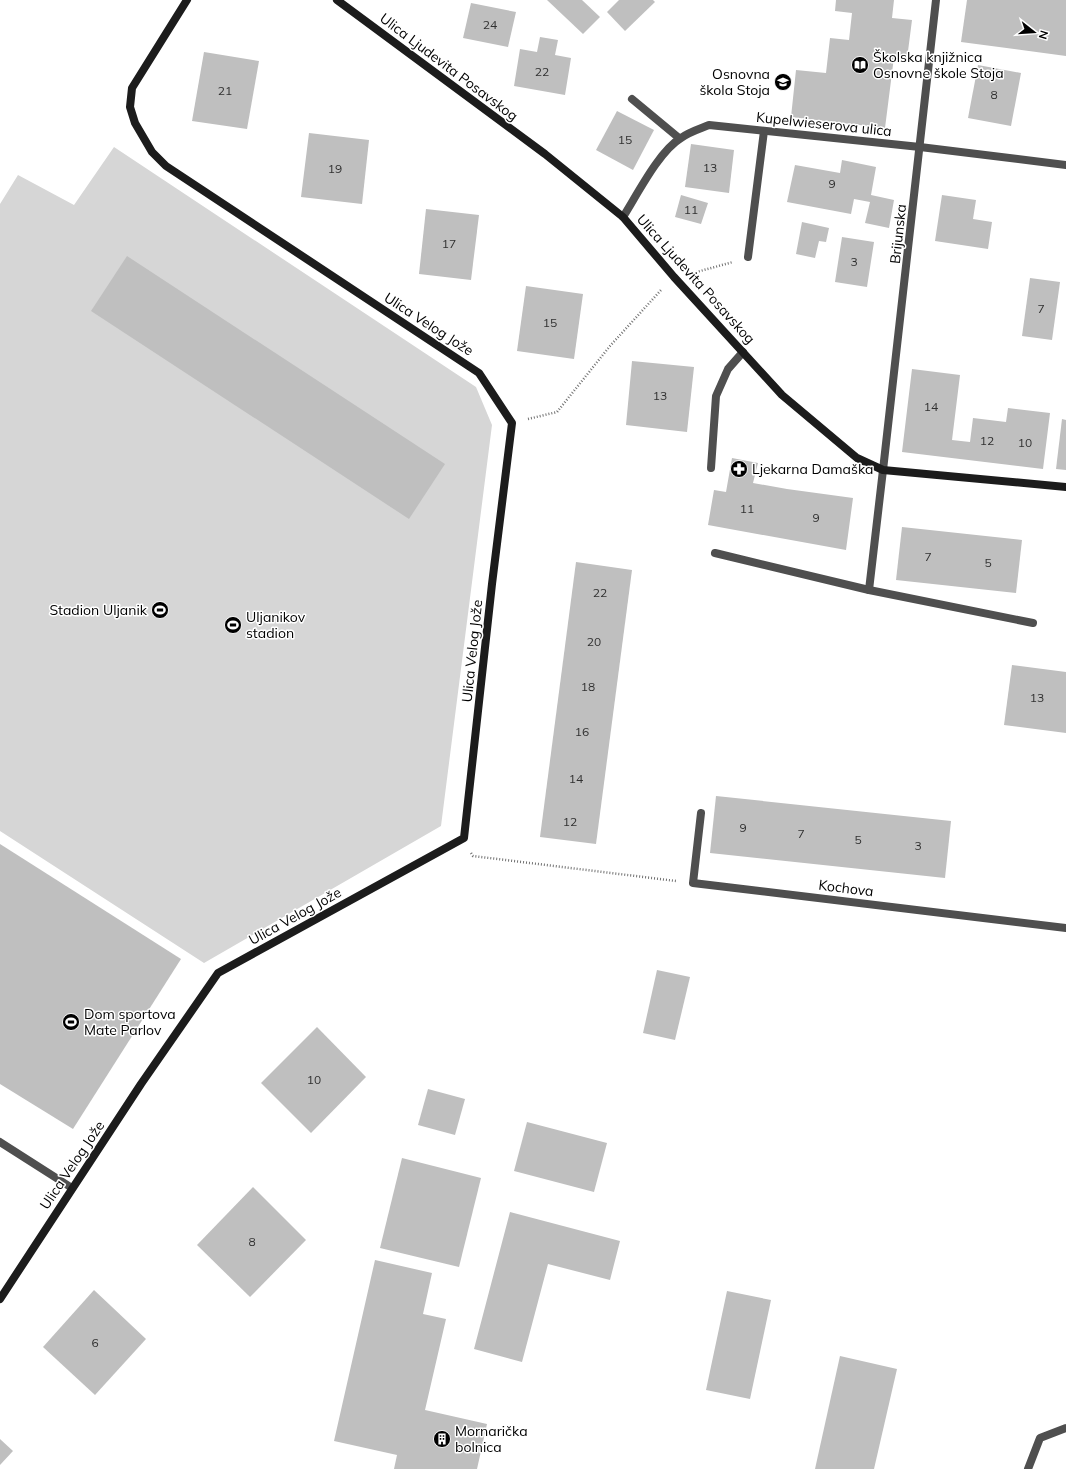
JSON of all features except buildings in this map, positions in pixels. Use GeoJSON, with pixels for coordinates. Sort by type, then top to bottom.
{"type":"FeatureCollection","features":[{"type":"Feature","properties":{"kind":"street","name":"Ulica Velog Jože"},"geometry":{"type":"LineString","coordinates":[[0,1299],[72,1188],[218,973],[464,838],[492,584],[512,423],[479,373],[166,166],[152,152],[135,122],[130,107],[132,88],[187,0]]}},
{"type":"Feature","properties":{"kind":"street","name":"Ulica Ljudevita Posavskog"},"geometry":{"type":"LineString","coordinates":[[337,0],[545,154],[623,217],[674,278],[782,395],[857,458],[883,470],[1066,487]]}},
{"type":"Feature","properties":{"kind":"street","name":"Brijunska"},"geometry":{"type":"LineString","coordinates":[[869,590],[936,0]]}},
{"type":"Feature","properties":{"kind":"street"},"geometry":{"type":"LineString","coordinates":[[632,99],[679,138]]}},
{"type":"Feature","properties":{"kind":"street","name":"Kupelwieserova ulica"},"geometry":{"type":"LineString","coordinates":[[623,217],[666,150],[679,138],[694,130],[709,125],[920,147],[1066,165]]}},
{"type":"Feature","properties":{"kind":"street"},"geometry":{"type":"LineString","coordinates":[[748,257],[764,131]]}},
{"type":"Feature","properties":{"kind":"street"},"geometry":{"type":"LineString","coordinates":[[711,468],[716,396],[728,368],[743,352]]}},
{"type":"Feature","properties":{"kind":"street"},"geometry":{"type":"LineString","coordinates":[[715,553],[869,590],[1033,623]]}},
{"type":"Feature","properties":{"kind":"street"},"geometry":{"type":"LineString","coordinates":[[693,883],[701,813]]}},
{"type":"Feature","properties":{"kind":"street","name":"Kochova"},"geometry":{"type":"LineString","coordinates":[[693,883],[1066,928]]}},
{"type":"Feature","properties":{"kind":"street"},"geometry":{"type":"LineString","coordinates":[[0,1142],[72,1188]]}},
{"type":"Feature","properties":{"kind":"street"},"geometry":{"type":"LineString","coordinates":[[1028,1469],[1040,1438],[1066,1428]]}},
{"type":"Feature","properties":{"kind":"path"},"geometry":{"type":"LineString","coordinates":[[690,270],[693,274],[748,257]]}},
{"type":"Feature","properties":{"kind":"path"},"geometry":{"type":"LineString","coordinates":[[512,423],[557,412],[610,346],[663,289]]}},
{"type":"Feature","properties":{"kind":"path"},"geometry":{"type":"LineString","coordinates":[[464,838],[473,856],[693,883]]}},
{"type":"Feature","properties":{"kind":"shaded area","name":"Uljanikov stadion"},"geometry":{"type":"Polygon","coordinates":[[[114,147],[476,387],[492,425],[441,826],[204,963],[0,831],[0,204],[18,175],[74,205],[114,147]]]}},
{"type":"Feature","properties":{"kind":"place","name":"Školska knjižnica Osnovne škole Stoja"},"geometry":{"type":"Point","coordinates":[860,65]}},
{"type":"Feature","properties":{"kind":"place","name":"Osnovna škola Stoja"},"geometry":{"type":"Point","coordinates":[783,82]}},
{"type":"Feature","properties":{"kind":"place","name":"Ljekarna Damaška"},"geometry":{"type":"Point","coordinates":[739,469]}},
{"type":"Feature","properties":{"kind":"place","name":"Stadion Uljanik"},"geometry":{"type":"Point","coordinates":[160,610]}},
{"type":"Feature","properties":{"kind":"place","name":"Uljanikov stadion"},"geometry":{"type":"Point","coordinates":[233,625]}},
{"type":"Feature","properties":{"kind":"place","name":"Dom sportova Mate Parlov"},"geometry":{"type":"Point","coordinates":[71,1022]}},
{"type":"Feature","properties":{"kind":"place","name":"Mornarička bolnica"},"geometry":{"type":"Point","coordinates":[442,1439]}}]}
